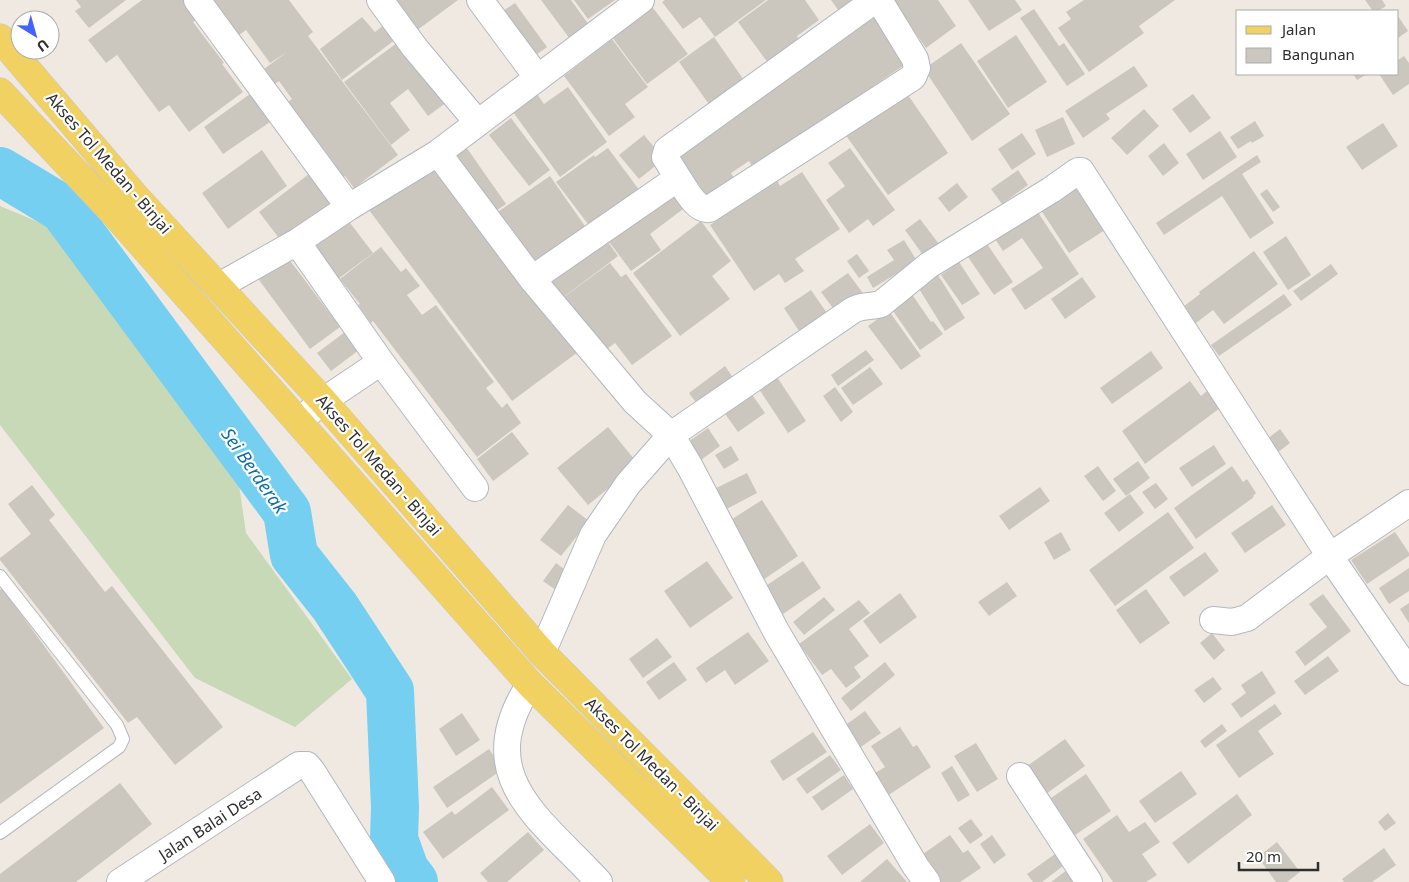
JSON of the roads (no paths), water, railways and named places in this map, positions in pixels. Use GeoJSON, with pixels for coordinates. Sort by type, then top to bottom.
{"type":"FeatureCollection","features":[{"type":"Feature","properties":{"kind":"main road","name":"Akses Tol Medan - Binjai"},"geometry":{"type":"LineString","coordinates":[[0,38],[134,194],[323,401],[542,652],[769,882]]}},
{"type":"Feature","properties":{"kind":"main road","name":"Akses Tol Medan - Binjai"},"geometry":{"type":"LineString","coordinates":[[0,92],[112,211],[530,684],[731,882]]}},
{"type":"Feature","properties":{"kind":"street"},"geometry":{"type":"LineString","coordinates":[[197,0],[349,207]]}},
{"type":"Feature","properties":{"kind":"street"},"geometry":{"type":"LineString","coordinates":[[380,0],[415,48],[478,123]]}},
{"type":"Feature","properties":{"kind":"street"},"geometry":{"type":"LineString","coordinates":[[480,0],[537,77]]}},
{"type":"Feature","properties":{"kind":"street"},"geometry":{"type":"LineString","coordinates":[[218,286],[297,242],[349,207],[438,153],[641,0]]}},
{"type":"Feature","properties":{"kind":"street"},"geometry":{"type":"LineString","coordinates":[[877,0],[915,59],[916,68],[913,77],[709,209],[699,208],[665,157],[667,150],[877,0]]}},
{"type":"Feature","properties":{"kind":"street"},"geometry":{"type":"LineString","coordinates":[[438,153],[532,278],[635,402],[671,435],[690,467],[777,633],[916,867],[927,882]]}},
{"type":"Feature","properties":{"kind":"street"},"geometry":{"type":"LineString","coordinates":[[542,652],[593,535],[628,484],[671,435],[853,310],[862,306],[873,307],[881,304],[929,265],[1051,190],[1073,174],[1081,171],[1330,556],[1409,672]]}},
{"type":"Feature","properties":{"kind":"street"},"geometry":{"type":"LineString","coordinates":[[532,278],[678,178]]}},
{"type":"Feature","properties":{"kind":"street"},"geometry":{"type":"LineString","coordinates":[[297,242],[380,362],[475,488]]}},
{"type":"Feature","properties":{"kind":"street"},"geometry":{"type":"LineString","coordinates":[[298,422],[323,401],[380,362]]}},
{"type":"Feature","properties":{"kind":"street"},"geometry":{"type":"LineString","coordinates":[[1213,620],[1232,622],[1248,618],[1330,556],[1409,503]]}},
{"type":"Feature","properties":{"kind":"street"},"geometry":{"type":"LineString","coordinates":[[530,684],[518,701],[507,731],[506,753],[515,788],[538,818],[600,882]]}},
{"type":"Feature","properties":{"kind":"street","name":"Jalan Balai Desa"},"geometry":{"type":"LineString","coordinates":[[120,882],[299,766],[307,765],[382,882]]}},
{"type":"Feature","properties":{"kind":"street"},"geometry":{"type":"LineString","coordinates":[[1020,776],[1088,882]]}},
{"type":"Feature","properties":{"kind":"lane"},"geometry":{"type":"LineString","coordinates":[[0,576],[117,725],[123,739],[119,747],[0,834]]}},
{"type":"Feature","properties":{"kind":"waterway","name":"Sei Berderak"},"geometry":{"type":"LineString","coordinates":[[0,171],[63,209],[287,512],[294,555],[335,607],[390,691],[395,807],[394,839],[405,870],[414,882]]}}]}
